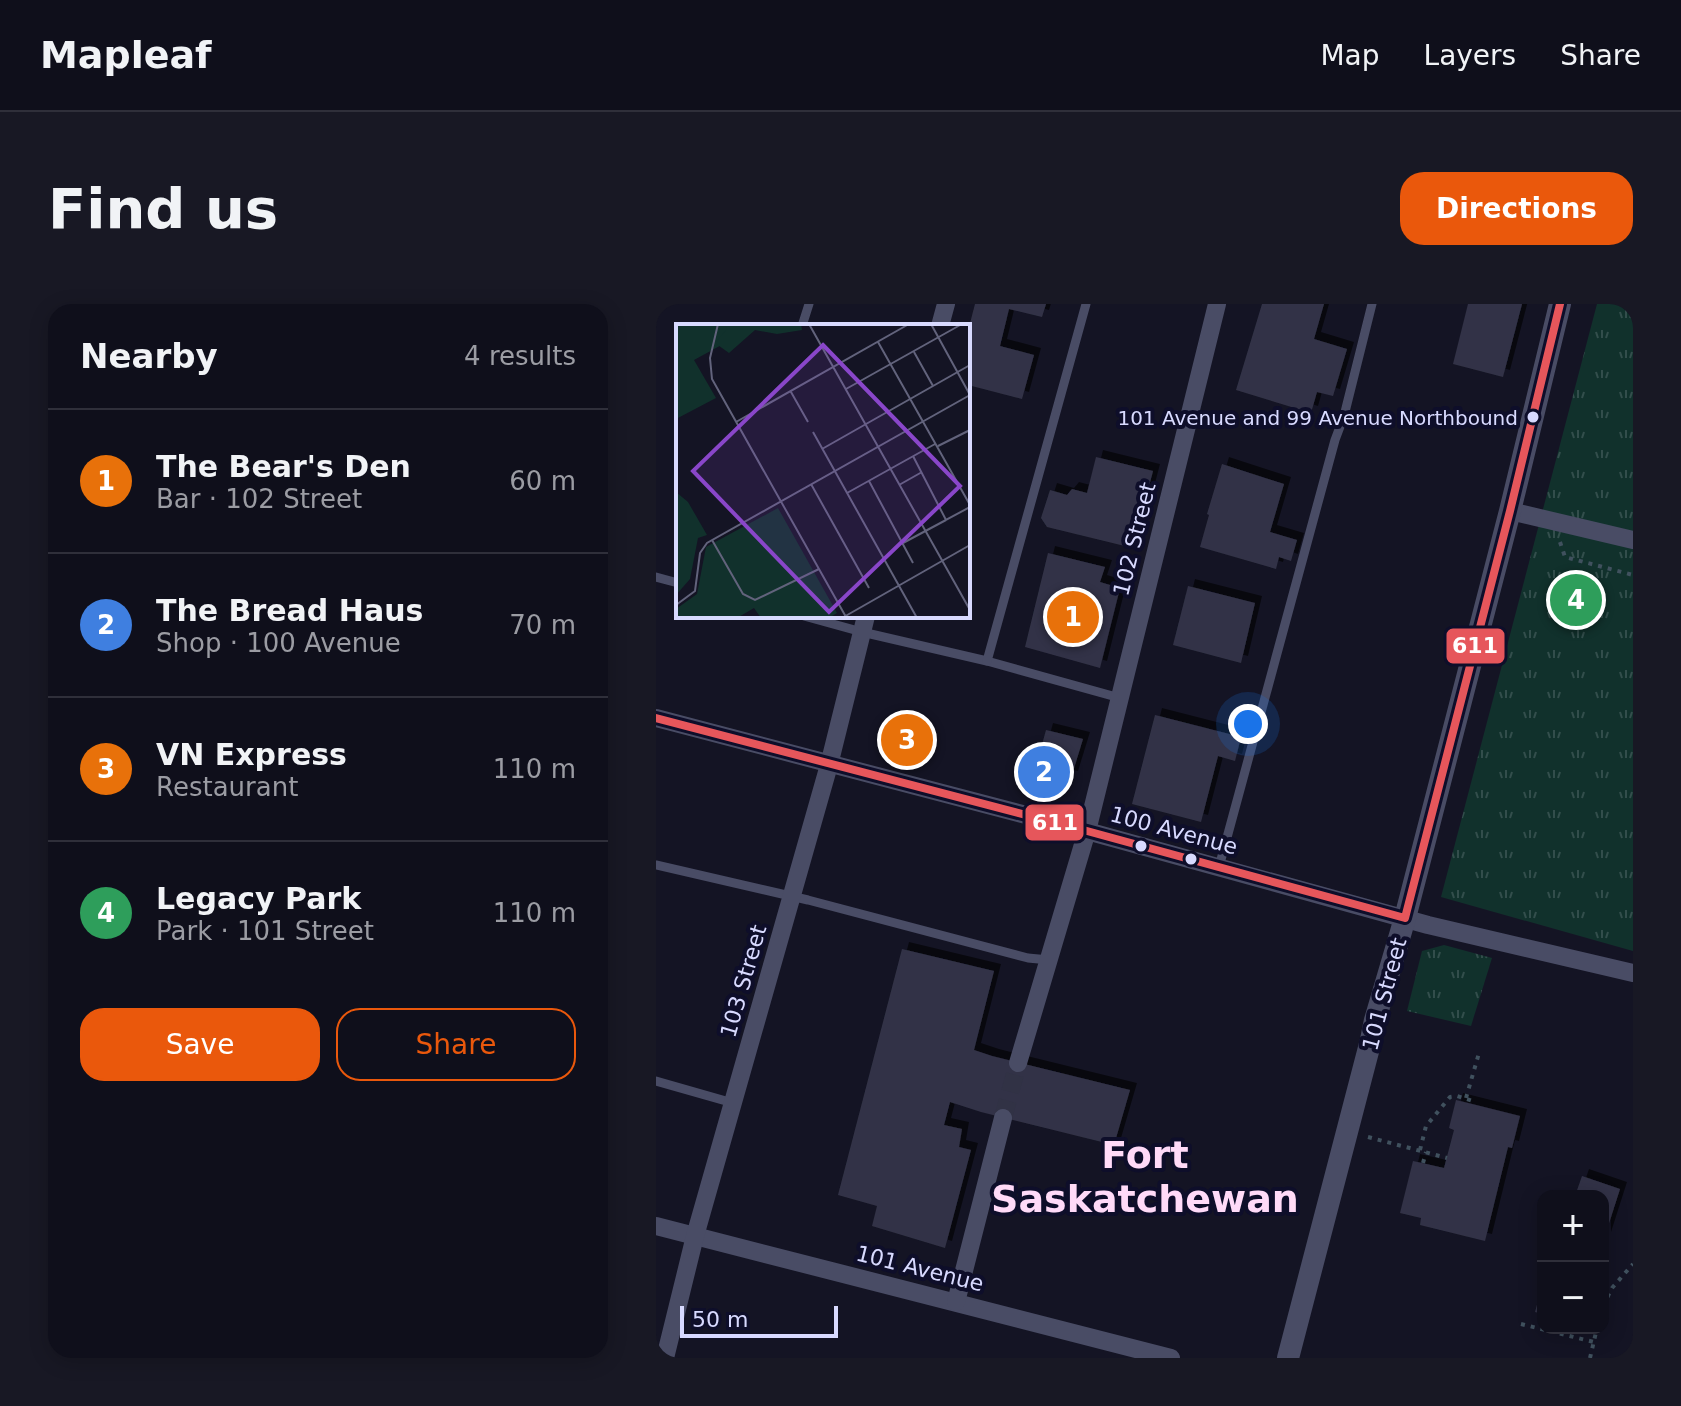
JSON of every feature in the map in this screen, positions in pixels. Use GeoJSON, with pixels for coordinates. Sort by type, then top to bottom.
{"type":"FeatureCollection","features":[{"type":"Feature","properties":{"kind":"street"},"geometry":{"type":"LineString","coordinates":[[941,324],[946,304]]}},
{"type":"Feature","properties":{"kind":"street","name":"102 Street"},"geometry":{"type":"LineString","coordinates":[[1018,1063],[1087,831],[1217,304]]}},
{"type":"Feature","properties":{"kind":"street","name":"101 Street"},"geometry":{"type":"LineString","coordinates":[[1288,1358],[1375,1020],[1405,918],[1560,304]]}},
{"type":"Feature","properties":{"kind":"street"},"geometry":{"type":"LineString","coordinates":[[1510,511],[1633,540]]}},
{"type":"Feature","properties":{"kind":"street","name":"103 Street"},"geometry":{"type":"LineString","coordinates":[[665,1358],[695,1236],[829,765],[864,624]]}},
{"type":"Feature","properties":{"kind":"street","name":"100 Avenue"},"geometry":{"type":"LineString","coordinates":[[656,718],[1405,918],[1633,973]]}},
{"type":"Feature","properties":{"kind":"street"},"geometry":{"type":"LineString","coordinates":[[956,1302],[1003,1118]]}},
{"type":"Feature","properties":{"kind":"street","name":"101 Avenue"},"geometry":{"type":"LineString","coordinates":[[656,1226],[1171,1358]]}},
{"type":"Feature","properties":{"kind":"lane"},"geometry":{"type":"LineString","coordinates":[[803,324],[809,304]]}},
{"type":"Feature","properties":{"kind":"lane"},"geometry":{"type":"LineString","coordinates":[[987,661],[1086,304]]}},
{"type":"Feature","properties":{"kind":"lane"},"geometry":{"type":"LineString","coordinates":[[1219,867],[1372,304]]}},
{"type":"Feature","properties":{"kind":"lane"},"geometry":{"type":"LineString","coordinates":[[656,577],[676,582]]}},
{"type":"Feature","properties":{"kind":"lane"},"geometry":{"type":"LineString","coordinates":[[819,618],[864,624],[1120,698]]}},
{"type":"Feature","properties":{"kind":"lane"},"geometry":{"type":"LineString","coordinates":[[656,865],[792,896],[1028,958],[1049,960]]}},
{"type":"Feature","properties":{"kind":"lane"},"geometry":{"type":"LineString","coordinates":[[656,1081],[733,1103]]}},
{"type":"Feature","properties":{"kind":"path"},"geometry":{"type":"LineString","coordinates":[[1557,536],[1565,557],[1633,575]]}},
{"type":"Feature","properties":{"kind":"path"},"geometry":{"type":"LineString","coordinates":[[1466,1098],[1479,1053]]}},
{"type":"Feature","properties":{"kind":"path"},"geometry":{"type":"LineString","coordinates":[[1423,1163],[1426,1126],[1443,1104],[1453,1096],[1476,1102]]}},
{"type":"Feature","properties":{"kind":"path"},"geometry":{"type":"LineString","coordinates":[[1347,1132],[1447,1158]]}},
{"type":"Feature","properties":{"kind":"path"},"geometry":{"type":"LineString","coordinates":[[1609,1294],[1633,1264]]}},
{"type":"Feature","properties":{"kind":"path"},"geometry":{"type":"LineString","coordinates":[[1521,1324],[1537,1327]]}},
{"type":"Feature","properties":{"kind":"path"},"geometry":{"type":"LineString","coordinates":[[1565,1334],[1594,1342]]}},
{"type":"Feature","properties":{"kind":"path"},"geometry":{"type":"LineString","coordinates":[[1590,1358],[1596,1334]]}},
{"type":"Feature","properties":{"kind":"green space"},"geometry":{"type":"Polygon","coordinates":[[[1597,304],[1633,304],[1633,951],[1441,897],[1597,304]]]}},
{"type":"Feature","properties":{"kind":"green space"},"geometry":{"type":"Polygon","coordinates":[[[1444,945],[1492,958],[1471,1026],[1407,1011],[1422,951],[1444,945]]]}},
{"type":"Feature","properties":{"kind":"building"},"geometry":{"type":"Polygon","coordinates":[[[975,304],[1046,304],[1042,317],[1009,309],[1000,346],[1034,355],[1022,399],[970,386],[970,324],[975,304]]]}},
{"type":"Feature","properties":{"kind":"building"},"geometry":{"type":"Polygon","coordinates":[[[1262,304],[1324,304],[1314,339],[1347,349],[1333,396],[1317,392],[1311,413],[1236,390],[1262,304]]]}},
{"type":"Feature","properties":{"kind":"building"},"geometry":{"type":"Polygon","coordinates":[[[1468,304],[1522,304],[1503,377],[1453,364],[1468,304]]]}},
{"type":"Feature","properties":{"kind":"building"},"geometry":{"type":"Polygon","coordinates":[[[1096,457],[1153,471],[1133,548],[1047,527],[1041,518],[1050,490],[1067,495],[1072,489],[1087,493],[1096,457]]]}},
{"type":"Feature","properties":{"kind":"building"},"geometry":{"type":"Polygon","coordinates":[[[1222,464],[1284,484],[1270,532],[1297,540],[1291,561],[1279,557],[1276,569],[1200,547],[1222,464]]]}},
{"type":"Feature","properties":{"kind":"building"},"geometry":{"type":"Polygon","coordinates":[[[1048,553],[1105,567],[1100,582],[1120,588],[1100,668],[1025,647],[1048,553]]]}},
{"type":"Feature","properties":{"kind":"building"},"geometry":{"type":"Polygon","coordinates":[[[1188,586],[1255,603],[1241,663],[1173,645],[1188,586]]]}},
{"type":"Feature","properties":{"kind":"building"},"geometry":{"type":"Polygon","coordinates":[[[1155,715],[1241,737],[1235,761],[1218,756],[1201,822],[1132,804],[1155,715]]]}},
{"type":"Feature","properties":{"kind":"building"},"geometry":{"type":"Polygon","coordinates":[[[1046,730],[1083,739],[1071,778],[1035,770],[1046,730]]]}},
{"type":"Feature","properties":{"kind":"building"},"geometry":{"type":"Polygon","coordinates":[[[902,949],[994,971],[974,1050],[1130,1090],[1114,1145],[950,1102],[944,1125],[962,1129],[959,1147],[971,1150],[945,1248],[872,1226],[877,1206],[838,1195],[902,949]]]}},
{"type":"Feature","properties":{"kind":"building"},"geometry":{"type":"Polygon","coordinates":[[[1456,1100],[1520,1116],[1512,1148],[1508,1147],[1485,1241],[1420,1225],[1421,1218],[1400,1213],[1413,1161],[1444,1168],[1454,1130],[1449,1128],[1456,1100]]]}},
{"type":"Feature","properties":{"kind":"building"},"geometry":{"type":"Polygon","coordinates":[[[1582,1176],[1620,1189],[1609,1223],[1609,1190],[1577,1190],[1582,1176]]]}},
{"type":"Feature","properties":{"kind":"tunnel"},"geometry":{"type":"LineString","coordinates":[[1003,1118],[1018,1063]]}},
{"type":"Feature","properties":{"kind":"transit line","name":"611"},"geometry":{"type":"LineString","coordinates":[[656,718],[1405,918],[1560,304]]}},
{"type":"Feature","properties":{"kind":"place","name":"101 Avenue and 99 Avenue Northbound"},"geometry":{"type":"Point","coordinates":[1533,417]}},
{"type":"Feature","properties":{"kind":"place","name":"Legacy Park"},"geometry":{"type":"Point","coordinates":[1576,600]}},
{"type":"Feature","properties":{"kind":"place","name":"The Bear's Den"},"geometry":{"type":"Point","coordinates":[1073,617]}},
{"type":"Feature","properties":{"kind":"place","name":"VN Express"},"geometry":{"type":"Point","coordinates":[907,740]}},
{"type":"Feature","properties":{"kind":"place","name":"The Bread Haus"},"geometry":{"type":"Point","coordinates":[1044,772]}},
{"type":"Feature","properties":{"kind":"district","name":"Fort Saskatchewan"},"geometry":{"type":"Point","coordinates":[1145,1177]}}]}
